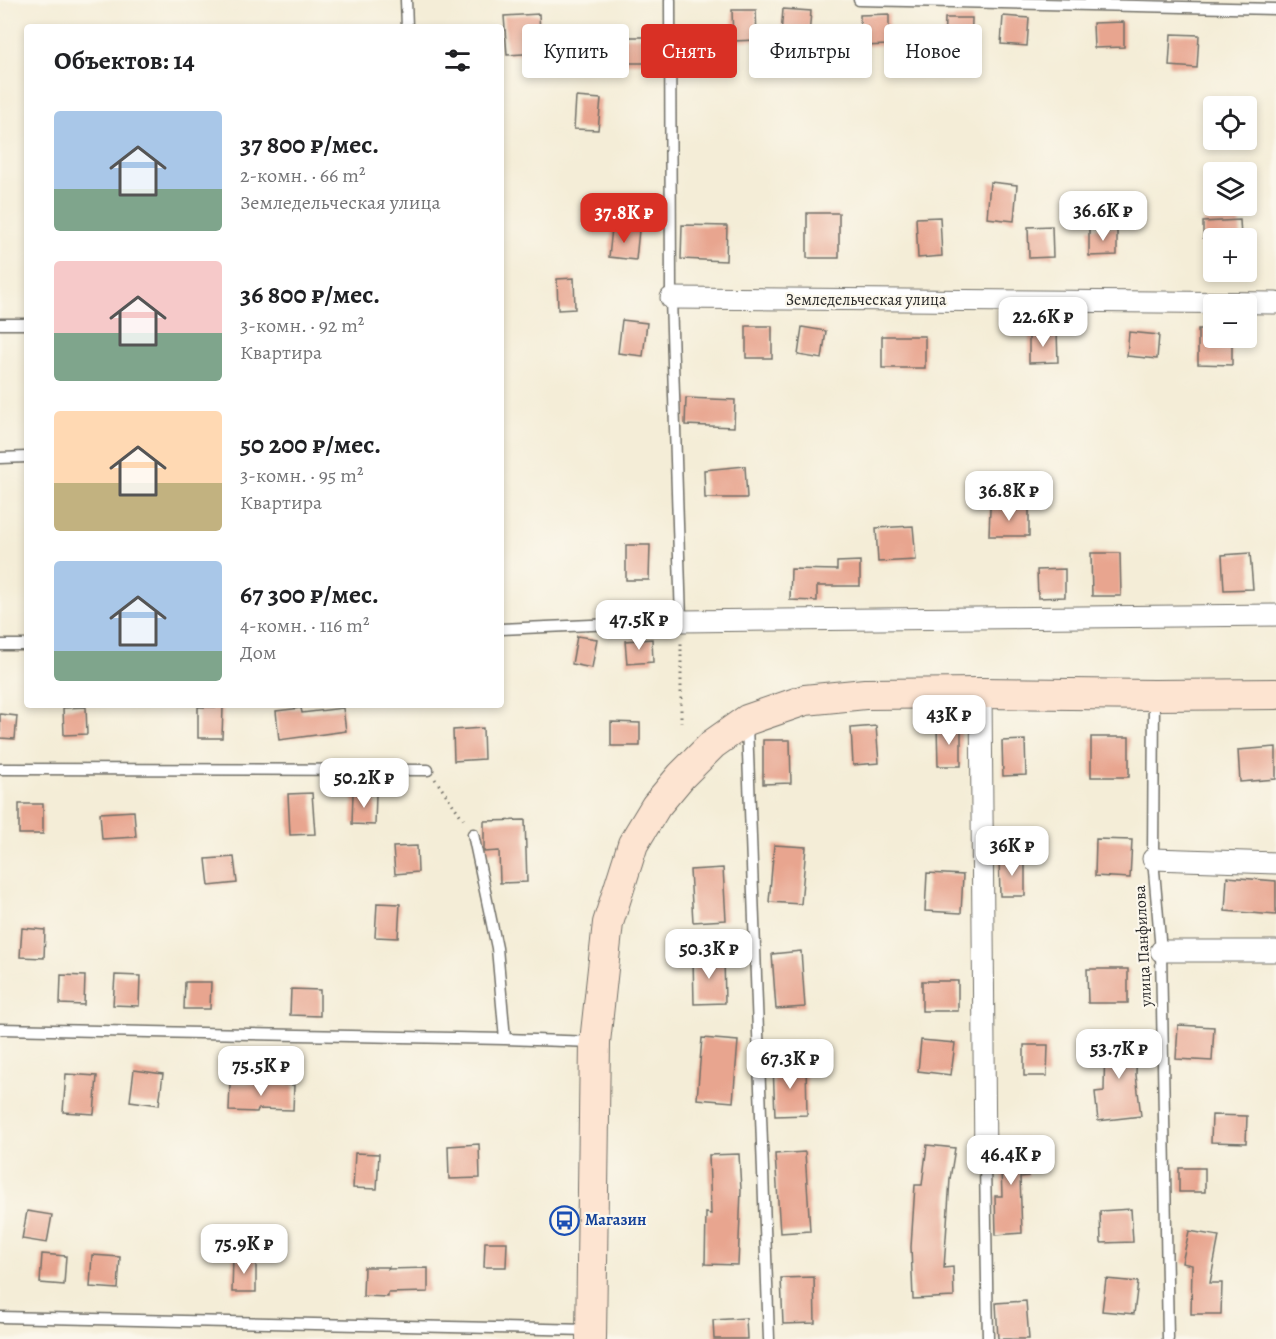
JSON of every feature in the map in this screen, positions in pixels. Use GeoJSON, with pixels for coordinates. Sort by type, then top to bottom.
{"type":"FeatureCollection","features":[{"type":"Feature","properties":{"kind":"main road"},"geometry":{"type":"LineString","coordinates":[[591,1335],[595,1042],[608,923],[633,844],[656,806],[681,776],[713,744],[747,720],[805,700],[865,694],[1276,694]]}},
{"type":"Feature","properties":{"kind":"street","name":"Земледельческая улица"},"geometry":{"type":"LineString","coordinates":[[672,298],[1276,303]]}},
{"type":"Feature","properties":{"kind":"street"},"geometry":{"type":"LineString","coordinates":[[681,621],[1276,615]]}},
{"type":"Feature","properties":{"kind":"street"},"geometry":{"type":"LineString","coordinates":[[981,693],[985,1164]]}},
{"type":"Feature","properties":{"kind":"street"},"geometry":{"type":"LineString","coordinates":[[1153,859],[1276,863]]}},
{"type":"Feature","properties":{"kind":"street"},"geometry":{"type":"LineString","coordinates":[[1161,951],[1276,951]]}},
{"type":"Feature","properties":{"kind":"lane"},"geometry":{"type":"LineString","coordinates":[[406,0],[407,24]]}},
{"type":"Feature","properties":{"kind":"lane"},"geometry":{"type":"LineString","coordinates":[[504,629],[681,621],[672,298],[670,0]]}},
{"type":"Feature","properties":{"kind":"lane"},"geometry":{"type":"LineString","coordinates":[[859,0],[1276,9]]}},
{"type":"Feature","properties":{"kind":"lane"},"geometry":{"type":"LineString","coordinates":[[0,324],[24,324]]}},
{"type":"Feature","properties":{"kind":"lane"},"geometry":{"type":"LineString","coordinates":[[0,458],[24,458]]}},
{"type":"Feature","properties":{"kind":"lane"},"geometry":{"type":"LineString","coordinates":[[0,645],[24,645]]}},
{"type":"Feature","properties":{"kind":"lane","name":"улица Панфилова"},"geometry":{"type":"LineString","coordinates":[[1154,695],[1153,859],[1161,951],[1168,1339]]}},
{"type":"Feature","properties":{"kind":"lane"},"geometry":{"type":"LineString","coordinates":[[747,720],[769,1339]]}},
{"type":"Feature","properties":{"kind":"lane"},"geometry":{"type":"LineString","coordinates":[[0,769],[428,770]]}},
{"type":"Feature","properties":{"kind":"lane"},"geometry":{"type":"LineString","coordinates":[[474,834],[497,948],[505,1039]]}},
{"type":"Feature","properties":{"kind":"lane"},"geometry":{"type":"LineString","coordinates":[[0,1029],[595,1042]]}},
{"type":"Feature","properties":{"kind":"lane"},"geometry":{"type":"LineString","coordinates":[[985,1164],[987,1339]]}},
{"type":"Feature","properties":{"kind":"lane"},"geometry":{"type":"LineString","coordinates":[[0,1317],[591,1335]]}},
{"type":"Feature","properties":{"kind":"path"},"geometry":{"type":"LineString","coordinates":[[681,621],[681,723]]}},
{"type":"Feature","properties":{"kind":"path"},"geometry":{"type":"LineString","coordinates":[[428,770],[474,834]]}},
{"type":"Feature","properties":{"kind":"building"},"geometry":{"type":"Polygon","coordinates":[[[783,9],[811,11],[810,24],[782,24],[783,9]]]}},
{"type":"Feature","properties":{"kind":"building"},"geometry":{"type":"Polygon","coordinates":[[[732,10],[756,10],[756,24],[749,24],[749,40],[737,41],[737,24],[732,24],[732,10]]]}},
{"type":"Feature","properties":{"kind":"building"},"geometry":{"type":"Polygon","coordinates":[[[539,14],[540,24],[522,24],[522,54],[507,55],[504,16],[539,14]]]}},
{"type":"Feature","properties":{"kind":"building"},"geometry":{"type":"Polygon","coordinates":[[[889,14],[889,24],[884,24],[884,45],[872,46],[872,24],[860,24],[860,15],[889,14]]]}},
{"type":"Feature","properties":{"kind":"building"},"geometry":{"type":"Polygon","coordinates":[[[1003,16],[1029,18],[1027,46],[1001,44],[1003,16]]]}},
{"type":"Feature","properties":{"kind":"building"},"geometry":{"type":"Polygon","coordinates":[[[945,18],[972,18],[972,24],[945,24],[945,18]]]}},
{"type":"Feature","properties":{"kind":"building"},"geometry":{"type":"Polygon","coordinates":[[[1124,22],[1124,47],[1094,48],[1093,23],[1124,22]]]}},
{"type":"Feature","properties":{"kind":"building"},"geometry":{"type":"Polygon","coordinates":[[[1171,34],[1199,35],[1197,68],[1169,66],[1171,34]]]}},
{"type":"Feature","properties":{"kind":"building"},"geometry":{"type":"Polygon","coordinates":[[[629,37],[641,37],[641,63],[629,63],[629,37]]]}},
{"type":"Feature","properties":{"kind":"building"},"geometry":{"type":"Polygon","coordinates":[[[576,97],[601,99],[598,130],[574,129],[576,97]]]}},
{"type":"Feature","properties":{"kind":"building"},"geometry":{"type":"Polygon","coordinates":[[[990,182],[1017,185],[1014,221],[987,218],[990,182]]]}},
{"type":"Feature","properties":{"kind":"building"},"geometry":{"type":"Polygon","coordinates":[[[807,213],[839,213],[839,258],[807,258],[807,213]]]}},
{"type":"Feature","properties":{"kind":"building"},"geometry":{"type":"Polygon","coordinates":[[[940,217],[942,256],[918,258],[916,218],[940,217]]]}},
{"type":"Feature","properties":{"kind":"building"},"geometry":{"type":"Polygon","coordinates":[[[1240,220],[1240,228],[1203,228],[1203,222],[1240,220]]]}},
{"type":"Feature","properties":{"kind":"building"},"geometry":{"type":"Polygon","coordinates":[[[682,225],[727,226],[726,261],[681,259],[682,225]]]}},
{"type":"Feature","properties":{"kind":"building"},"geometry":{"type":"Polygon","coordinates":[[[1052,226],[1053,257],[1029,258],[1028,227],[1052,226]]]}},
{"type":"Feature","properties":{"kind":"building"},"geometry":{"type":"Polygon","coordinates":[[[1117,227],[1117,255],[1089,256],[1089,228],[1117,227]]]}},
{"type":"Feature","properties":{"kind":"building"},"geometry":{"type":"Polygon","coordinates":[[[612,228],[639,230],[636,260],[609,257],[612,228]]]}},
{"type":"Feature","properties":{"kind":"building"},"geometry":{"type":"Polygon","coordinates":[[[574,278],[575,309],[558,310],[557,279],[574,278]]]}},
{"type":"Feature","properties":{"kind":"building"},"geometry":{"type":"Polygon","coordinates":[[[622,320],[647,323],[643,356],[618,353],[622,320]]]}},
{"type":"Feature","properties":{"kind":"building"},"geometry":{"type":"Polygon","coordinates":[[[746,326],[772,326],[772,358],[746,358],[746,326]]]}},
{"type":"Feature","properties":{"kind":"building"},"geometry":{"type":"Polygon","coordinates":[[[802,327],[826,331],[822,359],[798,355],[802,327]]]}},
{"type":"Feature","properties":{"kind":"building"},"geometry":{"type":"Polygon","coordinates":[[[1198,329],[1203,329],[1203,348],[1232,348],[1232,365],[1198,364],[1198,329]]]}},
{"type":"Feature","properties":{"kind":"building"},"geometry":{"type":"Polygon","coordinates":[[[1057,332],[1058,362],[1029,363],[1029,333],[1057,332]]]}},
{"type":"Feature","properties":{"kind":"building"},"geometry":{"type":"Polygon","coordinates":[[[1129,332],[1159,335],[1157,359],[1127,356],[1129,332]]]}},
{"type":"Feature","properties":{"kind":"building"},"geometry":{"type":"Polygon","coordinates":[[[882,336],[925,336],[925,368],[882,368],[882,336]]]}},
{"type":"Feature","properties":{"kind":"building"},"geometry":{"type":"Polygon","coordinates":[[[686,398],[735,400],[734,427],[685,425],[686,398]]]}},
{"type":"Feature","properties":{"kind":"building"},"geometry":{"type":"Polygon","coordinates":[[[745,466],[747,498],[705,498],[704,470],[745,466]]]}},
{"type":"Feature","properties":{"kind":"building"},"geometry":{"type":"Polygon","coordinates":[[[990,507],[1029,507],[1029,536],[989,536],[990,507]]]}},
{"type":"Feature","properties":{"kind":"building"},"geometry":{"type":"Polygon","coordinates":[[[913,526],[916,560],[878,562],[876,528],[913,526]]]}},
{"type":"Feature","properties":{"kind":"building"},"geometry":{"type":"Polygon","coordinates":[[[626,545],[650,545],[649,580],[626,580],[626,545]]]}},
{"type":"Feature","properties":{"kind":"building"},"geometry":{"type":"Polygon","coordinates":[[[1091,553],[1120,553],[1121,596],[1092,596],[1091,553]]]}},
{"type":"Feature","properties":{"kind":"building"},"geometry":{"type":"Polygon","coordinates":[[[1250,553],[1253,589],[1224,590],[1222,555],[1250,553]]]}},
{"type":"Feature","properties":{"kind":"building"},"geometry":{"type":"Polygon","coordinates":[[[860,561],[860,586],[817,586],[817,601],[790,600],[791,569],[837,570],[837,562],[860,561]]]}},
{"type":"Feature","properties":{"kind":"building"},"geometry":{"type":"Polygon","coordinates":[[[1065,569],[1065,597],[1038,598],[1037,570],[1065,569]]]}},
{"type":"Feature","properties":{"kind":"building"},"geometry":{"type":"Polygon","coordinates":[[[577,636],[597,639],[592,668],[572,664],[577,636]]]}},
{"type":"Feature","properties":{"kind":"building"},"geometry":{"type":"Polygon","coordinates":[[[652,639],[653,662],[627,664],[625,641],[652,639]]]}},
{"type":"Feature","properties":{"kind":"building"},"geometry":{"type":"Polygon","coordinates":[[[63,708],[86,708],[87,734],[64,735],[63,708]]]}},
{"type":"Feature","properties":{"kind":"building"},"geometry":{"type":"Polygon","coordinates":[[[198,708],[223,708],[222,738],[198,738],[198,708]]]}},
{"type":"Feature","properties":{"kind":"building"},"geometry":{"type":"Polygon","coordinates":[[[301,708],[302,713],[343,708],[346,731],[279,740],[276,711],[301,708]]]}},
{"type":"Feature","properties":{"kind":"building"},"geometry":{"type":"Polygon","coordinates":[[[0,714],[17,716],[15,739],[0,738],[0,714]]]}},
{"type":"Feature","properties":{"kind":"building"},"geometry":{"type":"Polygon","coordinates":[[[611,722],[640,723],[640,746],[611,746],[611,722]]]}},
{"type":"Feature","properties":{"kind":"building"},"geometry":{"type":"Polygon","coordinates":[[[876,726],[879,763],[853,765],[851,728],[876,726]]]}},
{"type":"Feature","properties":{"kind":"building"},"geometry":{"type":"Polygon","coordinates":[[[937,726],[961,726],[961,766],[938,766],[937,726]]]}},
{"type":"Feature","properties":{"kind":"building"},"geometry":{"type":"Polygon","coordinates":[[[483,728],[484,759],[454,761],[453,730],[483,728]]]}},
{"type":"Feature","properties":{"kind":"building"},"geometry":{"type":"Polygon","coordinates":[[[1091,737],[1129,737],[1129,777],[1091,777],[1091,737]]]}},
{"type":"Feature","properties":{"kind":"building"},"geometry":{"type":"Polygon","coordinates":[[[763,740],[790,740],[791,783],[763,784],[763,740]]]}},
{"type":"Feature","properties":{"kind":"building"},"geometry":{"type":"Polygon","coordinates":[[[1025,740],[1026,775],[1003,776],[1002,741],[1025,740]]]}},
{"type":"Feature","properties":{"kind":"building"},"geometry":{"type":"Polygon","coordinates":[[[1276,747],[1276,779],[1240,782],[1238,750],[1276,747]]]}},
{"type":"Feature","properties":{"kind":"building"},"geometry":{"type":"Polygon","coordinates":[[[312,793],[315,834],[290,835],[288,794],[312,793]]]}},
{"type":"Feature","properties":{"kind":"building"},"geometry":{"type":"Polygon","coordinates":[[[353,793],[376,794],[375,825],[352,824],[353,793]]]}},
{"type":"Feature","properties":{"kind":"building"},"geometry":{"type":"Polygon","coordinates":[[[19,804],[43,804],[43,834],[19,834],[19,804]]]}},
{"type":"Feature","properties":{"kind":"building"},"geometry":{"type":"Polygon","coordinates":[[[134,811],[136,837],[102,839],[100,813],[134,811]]]}},
{"type":"Feature","properties":{"kind":"building"},"geometry":{"type":"Polygon","coordinates":[[[525,820],[527,882],[500,883],[499,851],[484,852],[484,821],[525,820]]]}},
{"type":"Feature","properties":{"kind":"building"},"geometry":{"type":"Polygon","coordinates":[[[1096,839],[1132,840],[1130,878],[1095,876],[1096,839]]]}},
{"type":"Feature","properties":{"kind":"building"},"geometry":{"type":"Polygon","coordinates":[[[774,845],[806,847],[801,904],[769,902],[774,845]]]}},
{"type":"Feature","properties":{"kind":"building"},"geometry":{"type":"Polygon","coordinates":[[[417,846],[418,872],[395,874],[393,847],[417,846]]]}},
{"type":"Feature","properties":{"kind":"building"},"geometry":{"type":"Polygon","coordinates":[[[234,857],[237,883],[209,886],[206,859],[234,857]]]}},
{"type":"Feature","properties":{"kind":"building"},"geometry":{"type":"Polygon","coordinates":[[[999,859],[1025,859],[1025,896],[1000,896],[999,859]]]}},
{"type":"Feature","properties":{"kind":"building"},"geometry":{"type":"Polygon","coordinates":[[[723,868],[726,920],[693,922],[690,870],[723,868]]]}},
{"type":"Feature","properties":{"kind":"building"},"geometry":{"type":"Polygon","coordinates":[[[927,873],[963,875],[961,913],[925,911],[927,873]]]}},
{"type":"Feature","properties":{"kind":"building"},"geometry":{"type":"Polygon","coordinates":[[[1227,877],[1276,881],[1276,915],[1225,911],[1227,877]]]}},
{"type":"Feature","properties":{"kind":"building"},"geometry":{"type":"Polygon","coordinates":[[[377,903],[400,904],[398,938],[375,937],[377,903]]]}},
{"type":"Feature","properties":{"kind":"building"},"geometry":{"type":"Polygon","coordinates":[[[22,928],[45,930],[44,958],[20,957],[22,928]]]}},
{"type":"Feature","properties":{"kind":"building"},"geometry":{"type":"Polygon","coordinates":[[[801,951],[805,1007],[776,1009],[772,954],[801,951]]]}},
{"type":"Feature","properties":{"kind":"building"},"geometry":{"type":"Polygon","coordinates":[[[724,957],[725,1003],[694,1004],[693,958],[724,957]]]}},
{"type":"Feature","properties":{"kind":"building"},"geometry":{"type":"Polygon","coordinates":[[[1087,969],[1128,969],[1128,1003],[1088,1003],[1087,969]]]}},
{"type":"Feature","properties":{"kind":"building"},"geometry":{"type":"Polygon","coordinates":[[[61,975],[85,976],[84,1005],[60,1004],[61,975]]]}},
{"type":"Feature","properties":{"kind":"building"},"geometry":{"type":"Polygon","coordinates":[[[115,975],[140,976],[139,1006],[113,1005],[115,975]]]}},
{"type":"Feature","properties":{"kind":"building"},"geometry":{"type":"Polygon","coordinates":[[[922,981],[958,981],[958,1011],[922,1011],[922,981]]]}},
{"type":"Feature","properties":{"kind":"building"},"geometry":{"type":"Polygon","coordinates":[[[185,982],[211,982],[210,1009],[184,1009],[185,982]]]}},
{"type":"Feature","properties":{"kind":"building"},"geometry":{"type":"Polygon","coordinates":[[[291,989],[320,990],[320,1016],[290,1015],[291,989]]]}},
{"type":"Feature","properties":{"kind":"building"},"geometry":{"type":"Polygon","coordinates":[[[1178,1025],[1214,1027],[1212,1061],[1176,1059],[1178,1025]]]}},
{"type":"Feature","properties":{"kind":"building"},"geometry":{"type":"Polygon","coordinates":[[[1105,1035],[1137,1036],[1136,1075],[1141,1116],[1098,1121],[1095,1092],[1104,1091],[1105,1035]]]}},
{"type":"Feature","properties":{"kind":"building"},"geometry":{"type":"Polygon","coordinates":[[[702,1038],[738,1041],[733,1102],[697,1099],[702,1038]]]}},
{"type":"Feature","properties":{"kind":"building"},"geometry":{"type":"Polygon","coordinates":[[[921,1040],[955,1043],[951,1075],[918,1071],[921,1040]]]}},
{"type":"Feature","properties":{"kind":"building"},"geometry":{"type":"Polygon","coordinates":[[[1024,1045],[1048,1045],[1047,1076],[1024,1076],[1024,1045]]]}},
{"type":"Feature","properties":{"kind":"building"},"geometry":{"type":"Polygon","coordinates":[[[806,1064],[807,1115],[775,1116],[773,1065],[806,1064]]]}},
{"type":"Feature","properties":{"kind":"building"},"geometry":{"type":"Polygon","coordinates":[[[134,1070],[163,1074],[159,1105],[130,1101],[134,1070]]]}},
{"type":"Feature","properties":{"kind":"building"},"geometry":{"type":"Polygon","coordinates":[[[66,1074],[97,1076],[94,1114],[63,1112],[66,1074]]]}},
{"type":"Feature","properties":{"kind":"building"},"geometry":{"type":"Polygon","coordinates":[[[230,1083],[294,1085],[293,1110],[229,1111],[230,1083]]]}},
{"type":"Feature","properties":{"kind":"building"},"geometry":{"type":"Polygon","coordinates":[[[1212,1115],[1247,1116],[1246,1143],[1211,1142],[1212,1115]]]}},
{"type":"Feature","properties":{"kind":"building"},"geometry":{"type":"Polygon","coordinates":[[[1026,1138],[1028,1176],[1020,1177],[1022,1233],[996,1235],[995,1196],[1002,1196],[1000,1140],[1026,1138]]]}},
{"type":"Feature","properties":{"kind":"building"},"geometry":{"type":"Polygon","coordinates":[[[479,1144],[480,1178],[449,1179],[448,1146],[479,1144]]]}},
{"type":"Feature","properties":{"kind":"building"},"geometry":{"type":"Polygon","coordinates":[[[927,1145],[955,1148],[950,1179],[944,1268],[953,1267],[954,1297],[913,1299],[911,1247],[915,1185],[922,1185],[927,1145]]]}},
{"type":"Feature","properties":{"kind":"building"},"geometry":{"type":"Polygon","coordinates":[[[805,1152],[810,1231],[780,1233],[775,1154],[805,1152]]]}},
{"type":"Feature","properties":{"kind":"building"},"geometry":{"type":"Polygon","coordinates":[[[355,1153],[379,1154],[377,1189],[353,1188],[355,1153]]]}},
{"type":"Feature","properties":{"kind":"building"},"geometry":{"type":"Polygon","coordinates":[[[739,1154],[741,1190],[738,1265],[705,1264],[706,1213],[711,1214],[709,1155],[739,1154]]]}},
{"type":"Feature","properties":{"kind":"building"},"geometry":{"type":"Polygon","coordinates":[[[1179,1168],[1205,1168],[1205,1192],[1179,1192],[1179,1168]]]}},
{"type":"Feature","properties":{"kind":"building"},"geometry":{"type":"Polygon","coordinates":[[[1131,1209],[1133,1242],[1101,1243],[1100,1211],[1131,1209]]]}},
{"type":"Feature","properties":{"kind":"building"},"geometry":{"type":"Polygon","coordinates":[[[27,1211],[52,1215],[47,1243],[22,1239],[27,1211]]]}},
{"type":"Feature","properties":{"kind":"building"},"geometry":{"type":"Polygon","coordinates":[[[1189,1231],[1219,1236],[1210,1283],[1222,1283],[1221,1314],[1191,1314],[1192,1265],[1182,1263],[1189,1231]]]}},
{"type":"Feature","properties":{"kind":"building"},"geometry":{"type":"Polygon","coordinates":[[[485,1242],[507,1242],[506,1267],[484,1267],[485,1242]]]}},
{"type":"Feature","properties":{"kind":"building"},"geometry":{"type":"Polygon","coordinates":[[[42,1254],[66,1256],[64,1285],[40,1283],[42,1254]]]}},
{"type":"Feature","properties":{"kind":"building"},"geometry":{"type":"Polygon","coordinates":[[[92,1255],[120,1257],[118,1289],[90,1287],[92,1255]]]}},
{"type":"Feature","properties":{"kind":"building"},"geometry":{"type":"Polygon","coordinates":[[[233,1258],[256,1259],[256,1292],[232,1292],[233,1258]]]}},
{"type":"Feature","properties":{"kind":"building"},"geometry":{"type":"Polygon","coordinates":[[[364,1267],[428,1268],[428,1292],[388,1293],[388,1297],[363,1296],[364,1267]]]}},
{"type":"Feature","properties":{"kind":"building"},"geometry":{"type":"Polygon","coordinates":[[[814,1277],[815,1323],[783,1324],[781,1278],[814,1277]]]}},
{"type":"Feature","properties":{"kind":"building"},"geometry":{"type":"Polygon","coordinates":[[[1106,1279],[1138,1282],[1134,1314],[1102,1311],[1106,1279]]]}},
{"type":"Feature","properties":{"kind":"building"},"geometry":{"type":"Polygon","coordinates":[[[1026,1301],[1029,1339],[998,1339],[996,1303],[1026,1301]]]}},
{"type":"Feature","properties":{"kind":"building"},"geometry":{"type":"Polygon","coordinates":[[[746,1318],[747,1339],[714,1339],[713,1320],[746,1318]]]}},
{"type":"Feature","properties":{"kind":"place","name":"Магазин"},"geometry":{"type":"Point","coordinates":[564,1220]}}]}
